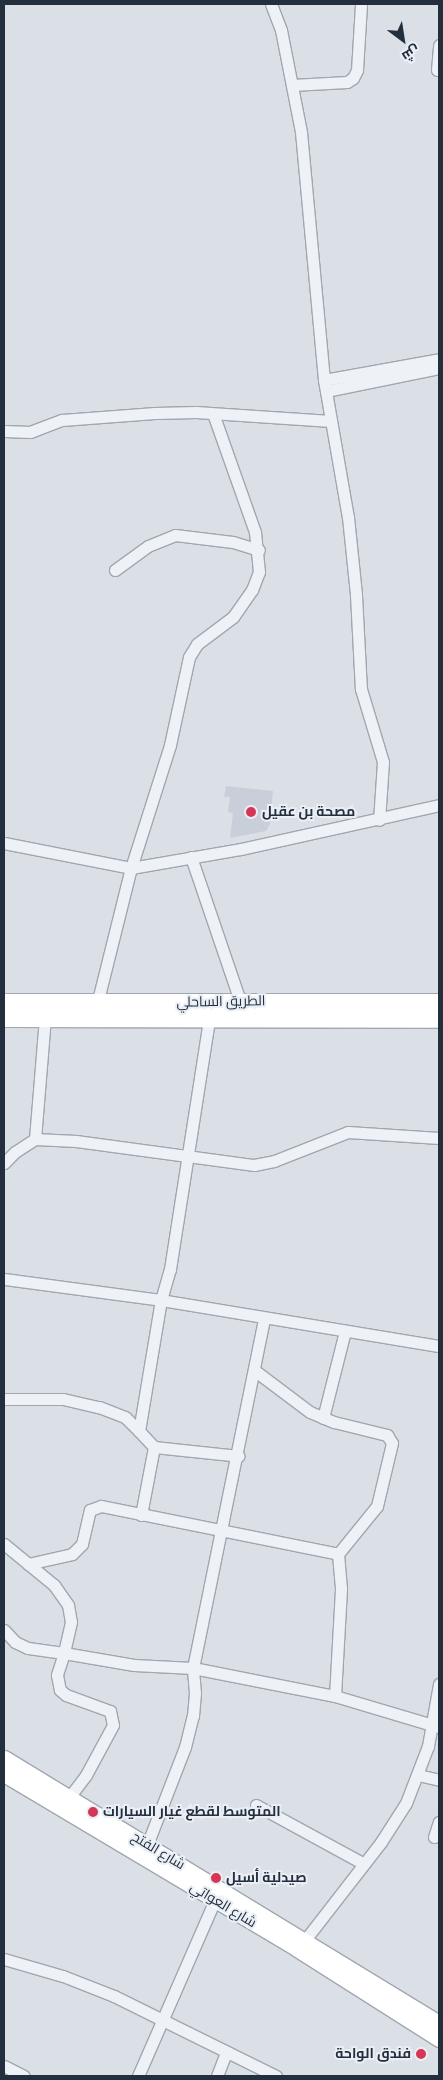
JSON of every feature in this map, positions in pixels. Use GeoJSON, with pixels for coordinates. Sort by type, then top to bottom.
{"type":"FeatureCollection","features":[{"type":"Feature","properties":{"kind":"highway","name":"الطريق الساحلي"},"geometry":{"type":"LineString","coordinates":[[4,1003],[98,1004],[240,1001],[439,1003]]}},
{"type":"Feature","properties":{"kind":"highway","name":"الطريق الساحلي"},"geometry":{"type":"LineString","coordinates":[[4,1018],[439,1018]]}},
{"type":"Feature","properties":{"kind":"main road","name":"شارع الفتح"},"geometry":{"type":"LineString","coordinates":[[4,1758],[65,1803],[147,1845],[217,1894],[305,1940],[439,2023]]}},
{"type":"Feature","properties":{"kind":"main road","name":"شارع العواتي"},"geometry":{"type":"LineString","coordinates":[[4,1774],[65,1803],[217,1894],[439,2039]]}},
{"type":"Feature","properties":{"kind":"street"},"geometry":{"type":"LineString","coordinates":[[271,4],[292,85],[307,177],[325,385],[350,536],[360,689],[383,762],[379,820]]}},
{"type":"Feature","properties":{"kind":"street"},"geometry":{"type":"LineString","coordinates":[[292,85],[347,82],[353,78],[356,70],[361,4]]}},
{"type":"Feature","properties":{"kind":"street"},"geometry":{"type":"LineString","coordinates":[[437,70],[439,45]]}},
{"type":"Feature","properties":{"kind":"street"},"geometry":{"type":"LineString","coordinates":[[325,385],[439,359]]}},
{"type":"Feature","properties":{"kind":"street"},"geometry":{"type":"LineString","coordinates":[[325,385],[439,368]]}},
{"type":"Feature","properties":{"kind":"street"},"geometry":{"type":"LineString","coordinates":[[4,431],[30,432],[62,420],[196,412],[214,416],[331,421]]}},
{"type":"Feature","properties":{"kind":"street"},"geometry":{"type":"LineString","coordinates":[[98,1004],[131,868],[170,745],[189,657],[197,644],[233,617],[252,590],[259,572],[259,550],[214,416]]}},
{"type":"Feature","properties":{"kind":"street"},"geometry":{"type":"LineString","coordinates":[[115,570],[148,546],[175,535],[234,542],[259,550]]}},
{"type":"Feature","properties":{"kind":"street"},"geometry":{"type":"LineString","coordinates":[[4,843],[131,868],[379,820],[439,805]]}},
{"type":"Feature","properties":{"kind":"street"},"geometry":{"type":"LineString","coordinates":[[191,857],[240,1001]]}},
{"type":"Feature","properties":{"kind":"street"},"geometry":{"type":"LineString","coordinates":[[35,1139],[46,1018]]}},
{"type":"Feature","properties":{"kind":"street"},"geometry":{"type":"LineString","coordinates":[[139,1431],[161,1300],[170,1270],[185,1156],[208,1019]]}},
{"type":"Feature","properties":{"kind":"street"},"geometry":{"type":"LineString","coordinates":[[4,1163],[14,1152],[35,1139],[76,1141],[254,1165],[274,1161],[348,1132],[439,1138]]}},
{"type":"Feature","properties":{"kind":"street"},"geometry":{"type":"LineString","coordinates":[[4,1279],[161,1300],[345,1331],[439,1344]]}},
{"type":"Feature","properties":{"kind":"street"},"geometry":{"type":"LineString","coordinates":[[147,1845],[185,1747],[193,1716],[195,1693],[192,1668],[239,1456],[264,1318]]}},
{"type":"Feature","properties":{"kind":"street"},"geometry":{"type":"LineString","coordinates":[[323,1418],[345,1331]]}},
{"type":"Feature","properties":{"kind":"street"},"geometry":{"type":"LineString","coordinates":[[254,1370],[323,1418],[387,1435],[392,1443],[377,1506],[338,1554],[342,1590],[335,1696]]}},
{"type":"Feature","properties":{"kind":"street"},"geometry":{"type":"LineString","coordinates":[[4,1399],[63,1399],[99,1407],[125,1417],[154,1447],[239,1456]]}},
{"type":"Feature","properties":{"kind":"street"},"geometry":{"type":"LineString","coordinates":[[141,1515],[154,1447]]}},
{"type":"Feature","properties":{"kind":"street"},"geometry":{"type":"LineString","coordinates":[[28,1564],[59,1559],[78,1549],[84,1538],[88,1515],[94,1508],[109,1507],[338,1554]]}},
{"type":"Feature","properties":{"kind":"street"},"geometry":{"type":"LineString","coordinates":[[4,1544],[54,1585],[68,1604],[71,1622],[57,1675],[60,1690],[66,1695],[110,1711],[113,1725],[86,1775],[65,1803]]}},
{"type":"Feature","properties":{"kind":"street"},"geometry":{"type":"LineString","coordinates":[[4,1630],[15,1642],[28,1648],[134,1665],[192,1668],[335,1696],[436,1726]]}},
{"type":"Feature","properties":{"kind":"street"},"geometry":{"type":"LineString","coordinates":[[305,1940],[364,1864],[406,1803],[436,1726],[439,1684]]}},
{"type":"Feature","properties":{"kind":"street"},"geometry":{"type":"LineString","coordinates":[[418,1775],[439,1780]]}},
{"type":"Feature","properties":{"kind":"street"},"geometry":{"type":"LineString","coordinates":[[256,1805],[364,1864]]}},
{"type":"Feature","properties":{"kind":"street"},"geometry":{"type":"LineString","coordinates":[[434,1836],[439,1822]]}},
{"type":"Feature","properties":{"kind":"street"},"geometry":{"type":"LineString","coordinates":[[138,2076],[217,1894]]}},
{"type":"Feature","properties":{"kind":"street"},"geometry":{"type":"LineString","coordinates":[[4,1959],[63,1976],[114,1996],[163,2022],[276,2076]]}},
{"type":"Feature","properties":{"kind":"street"},"geometry":{"type":"LineString","coordinates":[[217,2076],[226,2052]]}},
{"type":"Feature","properties":{"kind":"street"},"geometry":{"type":"LineString","coordinates":[[4,2066],[24,2076]]}},
{"type":"Feature","properties":{"kind":"shaded area","name":"مصحة بن عقيل"},"geometry":{"type":"Polygon","coordinates":[[[226,786],[273,791],[270,824],[266,831],[230,838],[233,813],[228,812],[230,797],[224,797],[226,786]]]}},
{"type":"Feature","properties":{"kind":"place","name":"مصحة بن عقيل"},"geometry":{"type":"Point","coordinates":[251,812]}},
{"type":"Feature","properties":{"kind":"place","name":"المتوسط لقطع غيار السيارات"},"geometry":{"type":"Point","coordinates":[93,1812]}},
{"type":"Feature","properties":{"kind":"place","name":"صيدلية أسيل"},"geometry":{"type":"Point","coordinates":[216,1878]}},
{"type":"Feature","properties":{"kind":"place","name":"فندق الواحة"},"geometry":{"type":"Point","coordinates":[421,2054]}}]}
